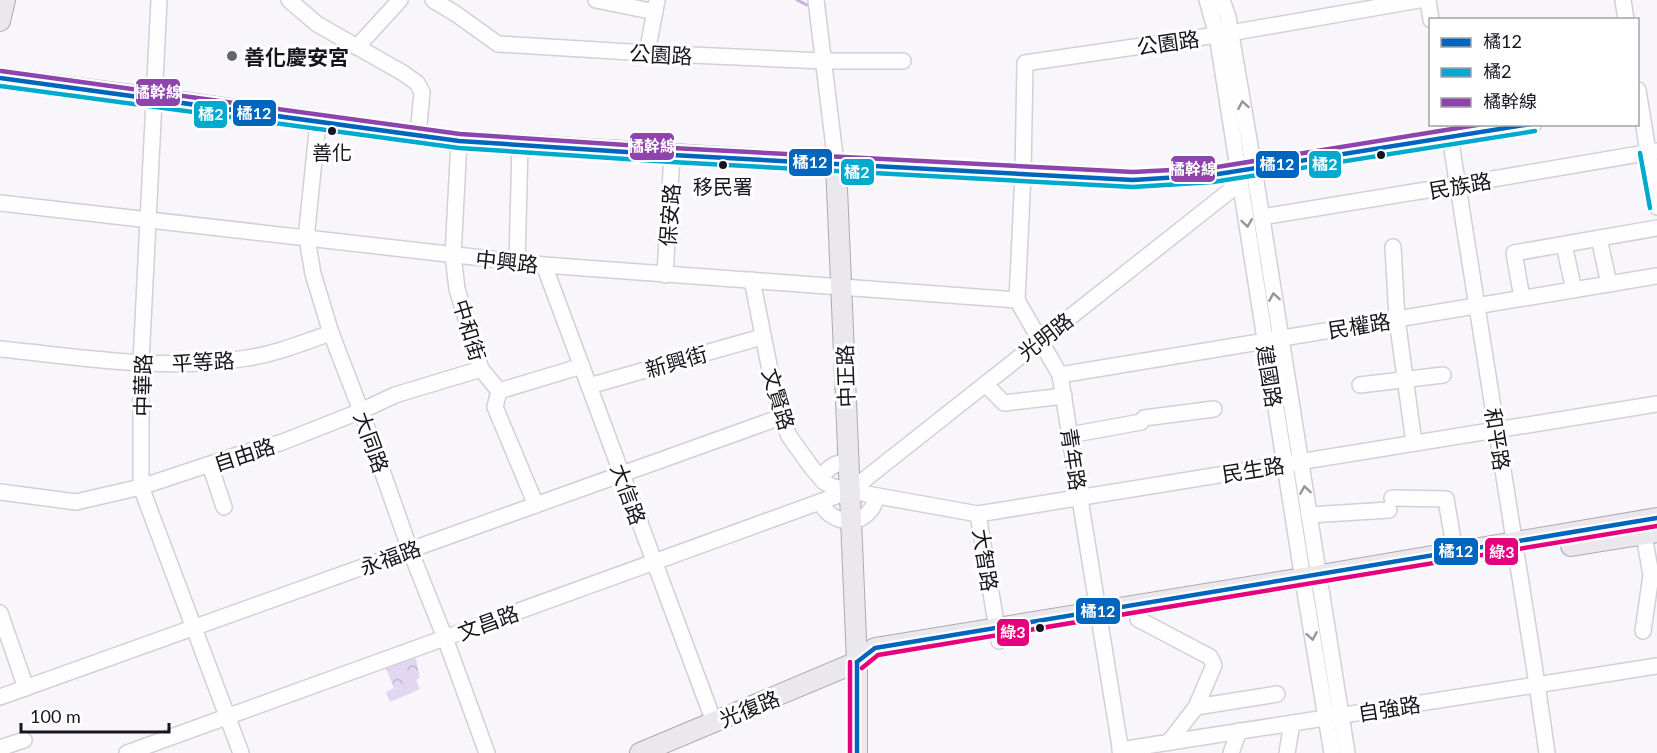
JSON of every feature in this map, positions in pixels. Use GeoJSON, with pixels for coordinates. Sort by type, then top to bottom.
{"type":"FeatureCollection","features":[{"type":"Feature","properties":{"kind":"main road"},"geometry":{"type":"LineString","coordinates":[[0,21],[5,0]]}},
{"type":"Feature","properties":{"kind":"main road"},"geometry":{"type":"LineString","coordinates":[[0,78],[459,141],[836,164]]}},
{"type":"Feature","properties":{"kind":"main road","name":"中正路"},"geometry":{"type":"LineString","coordinates":[[836,164],[857,662],[857,753]]}},
{"type":"Feature","properties":{"kind":"main road"},"geometry":{"type":"LineString","coordinates":[[1099,618],[1516,549],[1657,518]]}},
{"type":"Feature","properties":{"kind":"main road"},"geometry":{"type":"LineString","coordinates":[[1099,618],[1138,619],[1455,552],[1516,549],[1650,533]]}},
{"type":"Feature","properties":{"kind":"main road","name":"光復路"},"geometry":{"type":"LineString","coordinates":[[640,753],[666,749],[714,722],[857,662],[877,661],[998,635],[1099,618]]}},
{"type":"Feature","properties":{"kind":"street","name":"中華路"},"geometry":{"type":"LineString","coordinates":[[159,0],[141,362],[141,487],[241,753]]}},
{"type":"Feature","properties":{"kind":"street"},"geometry":{"type":"LineString","coordinates":[[289,0],[317,24],[417,83],[422,92],[418,136]]}},
{"type":"Feature","properties":{"kind":"street"},"geometry":{"type":"LineString","coordinates":[[357,46],[400,0]]}},
{"type":"Feature","properties":{"kind":"street","name":"公園路"},"geometry":{"type":"LineString","coordinates":[[433,0],[498,44],[823,61],[903,60]]}},
{"type":"Feature","properties":{"kind":"street"},"geometry":{"type":"LineString","coordinates":[[596,0],[656,6],[647,53]]}},
{"type":"Feature","properties":{"kind":"street","name":"建國路"},"geometry":{"type":"LineString","coordinates":[[1208,0],[1224,34]]}},
{"type":"Feature","properties":{"kind":"street","name":"建國路"},"geometry":{"type":"LineString","coordinates":[[1222,0],[1224,34],[1245,174],[1265,341],[1284,464],[1311,584],[1333,717],[1332,753]]}},
{"type":"Feature","properties":{"kind":"street","name":"公園路"},"geometry":{"type":"LineString","coordinates":[[1023,174],[1025,63],[1224,34],[1419,0]]}},
{"type":"Feature","properties":{"kind":"street"},"geometry":{"type":"LineString","coordinates":[[1428,0],[1431,18]]}},
{"type":"Feature","properties":{"kind":"street"},"geometry":{"type":"LineString","coordinates":[[1623,0],[1626,18]]}},
{"type":"Feature","properties":{"kind":"street","name":"中正路"},"geometry":{"type":"LineString","coordinates":[[816,4],[836,164]]}},
{"type":"Feature","properties":{"kind":"street"},"geometry":{"type":"LineString","coordinates":[[1657,105],[1639,108],[1652,152],[1657,207]]}},
{"type":"Feature","properties":{"kind":"street","name":"大同路"},"geometry":{"type":"LineString","coordinates":[[318,122],[309,196],[307,238],[314,274],[331,333],[487,753]]}},
{"type":"Feature","properties":{"kind":"street"},"geometry":{"type":"LineString","coordinates":[[836,164],[1133,180],[1245,174],[1449,131],[1510,126]]}},
{"type":"Feature","properties":{"kind":"street","name":"和平路"},"geometry":{"type":"LineString","coordinates":[[1449,131],[1547,753]]}},
{"type":"Feature","properties":{"kind":"street","name":"中和街"},"geometry":{"type":"LineString","coordinates":[[459,141],[453,255],[457,289],[481,369],[499,391]]}},
{"type":"Feature","properties":{"kind":"street"},"geometry":{"type":"LineString","coordinates":[[517,262],[520,145]]}},
{"type":"Feature","properties":{"kind":"street","name":"民族路"},"geometry":{"type":"LineString","coordinates":[[1262,217],[1652,152]]}},
{"type":"Feature","properties":{"kind":"street","name":"保安路"},"geometry":{"type":"LineString","coordinates":[[665,275],[672,155]]}},
{"type":"Feature","properties":{"kind":"street"},"geometry":{"type":"LineString","coordinates":[[1017,300],[1023,174]]}},
{"type":"Feature","properties":{"kind":"street","name":"建國路"},"geometry":{"type":"LineString","coordinates":[[1245,174],[1262,217],[1309,515],[1311,584]]}},
{"type":"Feature","properties":{"kind":"street","name":"光明路"},"geometry":{"type":"LineString","coordinates":[[850,491],[1245,174]]}},
{"type":"Feature","properties":{"kind":"street","name":"中興路"},"geometry":{"type":"LineString","coordinates":[[0,203],[544,266],[1017,300]]}},
{"type":"Feature","properties":{"kind":"street"},"geometry":{"type":"LineString","coordinates":[[1522,298],[1514,253],[1657,228]]}},
{"type":"Feature","properties":{"kind":"street"},"geometry":{"type":"LineString","coordinates":[[1599,238],[1609,284]]}},
{"type":"Feature","properties":{"kind":"street"},"geometry":{"type":"LineString","coordinates":[[1564,244],[1574,290]]}},
{"type":"Feature","properties":{"kind":"street"},"geometry":{"type":"LineString","coordinates":[[1394,247],[1397,319],[1414,443]]}},
{"type":"Feature","properties":{"kind":"street","name":"大信路"},"geometry":{"type":"LineString","coordinates":[[544,266],[714,722]]}},
{"type":"Feature","properties":{"kind":"street","name":"民權路"},"geometry":{"type":"LineString","coordinates":[[1060,375],[1657,276]]}},
{"type":"Feature","properties":{"kind":"street","name":"文賢路"},"geometry":{"type":"LineString","coordinates":[[752,280],[762,337],[781,417],[789,436],[821,478],[831,486],[850,491]]}},
{"type":"Feature","properties":{"kind":"street","name":"青年路"},"geometry":{"type":"LineString","coordinates":[[1017,300],[1060,375],[1120,752]]}},
{"type":"Feature","properties":{"kind":"street","name":"平等路"},"geometry":{"type":"LineString","coordinates":[[0,349],[141,362],[214,363],[265,354],[331,333]]}},
{"type":"Feature","properties":{"kind":"street","name":"新興街"},"geometry":{"type":"LineString","coordinates":[[589,386],[762,337]]}},
{"type":"Feature","properties":{"kind":"street"},"geometry":{"type":"LineString","coordinates":[[536,505],[495,407],[499,391],[582,366]]}},
{"type":"Feature","properties":{"kind":"street","name":"自由路"},"geometry":{"type":"LineString","coordinates":[[0,492],[76,502],[141,487],[280,443],[396,395],[481,369]]}},
{"type":"Feature","properties":{"kind":"street"},"geometry":{"type":"LineString","coordinates":[[1360,385],[1443,375]]}},
{"type":"Feature","properties":{"kind":"street"},"geometry":{"type":"LineString","coordinates":[[985,384],[1004,403],[1064,396]]}},
{"type":"Feature","properties":{"kind":"street","name":"民生路"},"geometry":{"type":"LineString","coordinates":[[850,491],[978,514],[1657,404]]}},
{"type":"Feature","properties":{"kind":"street"},"geometry":{"type":"LineString","coordinates":[[1070,435],[1141,422],[1144,418],[1214,409]]}},
{"type":"Feature","properties":{"kind":"street","name":"永福路"},"geometry":{"type":"LineString","coordinates":[[0,697],[781,417]]}},
{"type":"Feature","properties":{"kind":"street"},"geometry":{"type":"LineString","coordinates":[[821,478],[825,471],[834,465],[848,462]]}},
{"type":"Feature","properties":{"kind":"street"},"geometry":{"type":"LineString","coordinates":[[210,465],[224,507]]}},
{"type":"Feature","properties":{"kind":"street","name":"文昌路"},"geometry":{"type":"LineString","coordinates":[[127,753],[850,491]]}},
{"type":"Feature","properties":{"kind":"street"},"geometry":{"type":"LineString","coordinates":[[819,502],[830,516],[839,520],[851,521],[868,513],[874,506],[877,496]]}},
{"type":"Feature","properties":{"kind":"street"},"geometry":{"type":"LineString","coordinates":[[1309,515],[1446,499],[1455,552]]}},
{"type":"Feature","properties":{"kind":"street","name":"大智路"},"geometry":{"type":"LineString","coordinates":[[978,514],[998,635]]}},
{"type":"Feature","properties":{"kind":"street"},"geometry":{"type":"LineString","coordinates":[[1642,631],[1651,575],[1650,533]]}},
{"type":"Feature","properties":{"kind":"street"},"geometry":{"type":"LineString","coordinates":[[0,613],[26,688]]}},
{"type":"Feature","properties":{"kind":"street"},"geometry":{"type":"LineString","coordinates":[[1138,619],[1210,657],[1214,665],[1196,708],[1169,742]]}},
{"type":"Feature","properties":{"kind":"street","name":"自強路"},"geometry":{"type":"LineString","coordinates":[[1120,752],[1169,742],[1657,666]]}},
{"type":"Feature","properties":{"kind":"street"},"geometry":{"type":"LineString","coordinates":[[1196,708],[1276,694]]}},
{"type":"Feature","properties":{"kind":"street","name":"建國路"},"geometry":{"type":"LineString","coordinates":[[1333,717],[1347,753]]}},
{"type":"Feature","properties":{"kind":"street"},"geometry":{"type":"LineString","coordinates":[[1287,753],[1292,723]]}},
{"type":"Feature","properties":{"kind":"street"},"geometry":{"type":"LineString","coordinates":[[1231,753],[1239,731]]}},
{"type":"Feature","properties":{"kind":"street"},"geometry":{"type":"LineString","coordinates":[[0,748],[24,740]]}},
{"type":"Feature","properties":{"kind":"green space"},"geometry":{"type":"Polygon","coordinates":[[[414,650],[420,678],[416,680],[420,689],[390,702],[386,692],[394,688],[383,661],[414,650]]]}},
{"type":"Feature","properties":{"kind":"waterway"},"geometry":{"type":"LineString","coordinates":[[797,0],[807,5],[812,4]]}},
{"type":"Feature","properties":{"kind":"transit line","name":"橘幹線"},"geometry":{"type":"LineString","coordinates":[[1,71],[460,134],[672,148],[1133,172],[1211,168],[1471,126]]}},
{"type":"Feature","properties":{"kind":"transit line","name":"橘12"},"geometry":{"type":"LineString","coordinates":[[0,78],[459,141],[1133,180],[1212,175],[1518,126]]}},
{"type":"Feature","properties":{"kind":"transit line","name":"橘2"},"geometry":{"type":"LineString","coordinates":[[0,86],[459,148],[1133,187],[1213,182],[1535,131]]}},
{"type":"Feature","properties":{"kind":"transit line","name":"橘2"},"geometry":{"type":"LineString","coordinates":[[1640,153],[1650,208]]}},
{"type":"Feature","properties":{"kind":"transit line","name":"橘12"},"geometry":{"type":"LineString","coordinates":[[857,662],[875,648],[1657,518]]}},
{"type":"Feature","properties":{"kind":"transit line","name":"綠3"},"geometry":{"type":"LineString","coordinates":[[862,668],[878,655],[1657,526]]}},
{"type":"Feature","properties":{"kind":"transit line","name":"綠3"},"geometry":{"type":"LineString","coordinates":[[850,662],[850,753]]}},
{"type":"Feature","properties":{"kind":"transit line","name":"橘12"},"geometry":{"type":"LineString","coordinates":[[857,662],[857,753]]}},
{"type":"Feature","properties":{"kind":"place","name":"善化慶安宮"},"geometry":{"type":"Point","coordinates":[232,56]}},
{"type":"Feature","properties":{"kind":"place","name":"善化"},"geometry":{"type":"Point","coordinates":[332,131]}},
{"type":"Feature","properties":{"kind":"place","name":"移民署"},"geometry":{"type":"Point","coordinates":[723,165]}}]}
